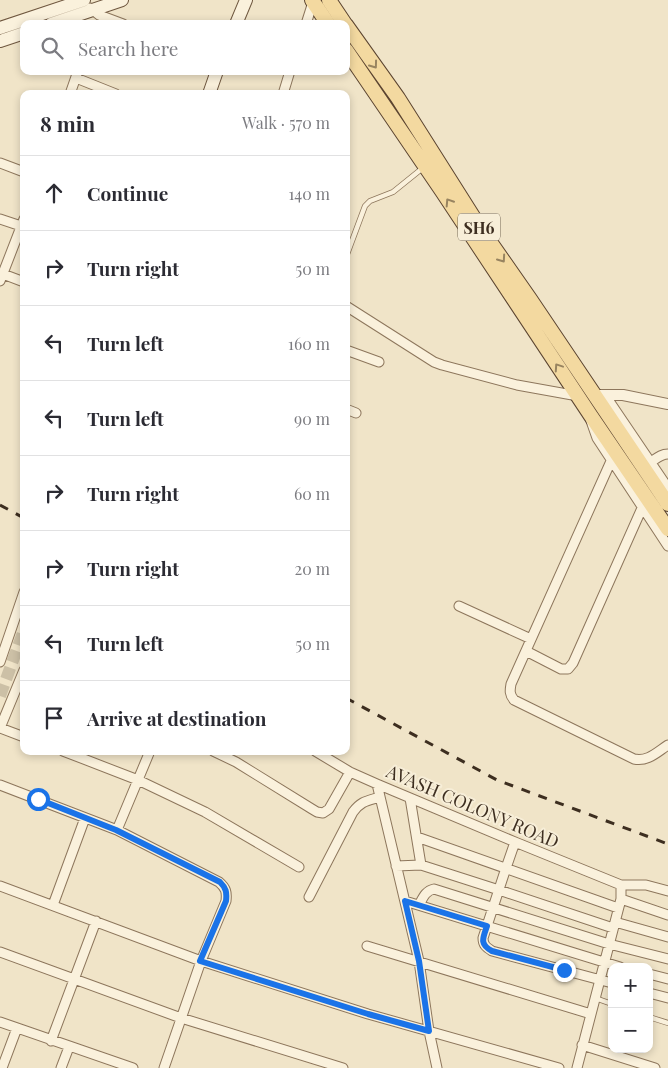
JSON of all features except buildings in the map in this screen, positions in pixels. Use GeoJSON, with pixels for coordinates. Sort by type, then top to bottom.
{"type":"FeatureCollection","features":[{"type":"Feature","properties":{"kind":"main road"},"geometry":{"type":"LineString","coordinates":[[62,20],[122,0]]}},
{"type":"Feature","properties":{"kind":"main road"},"geometry":{"type":"LineString","coordinates":[[238,20],[246,0]]}},
{"type":"Feature","properties":{"kind":"main road","name":"SH6"},"geometry":{"type":"LineString","coordinates":[[329,0],[343,20]]}},
{"type":"Feature","properties":{"kind":"main road"},"geometry":{"type":"LineString","coordinates":[[312,1],[325,20]]}},
{"type":"Feature","properties":{"kind":"main road"},"geometry":{"type":"LineString","coordinates":[[40,20],[91,10]]}},
{"type":"Feature","properties":{"kind":"main road"},"geometry":{"type":"LineString","coordinates":[[0,28],[20,24]]}},
{"type":"Feature","properties":{"kind":"main road","name":"SH6"},"geometry":{"type":"LineString","coordinates":[[350,31],[398,98],[479,226],[560,344],[600,395],[616,426],[668,504]]}},
{"type":"Feature","properties":{"kind":"main road"},"geometry":{"type":"LineString","coordinates":[[0,42],[20,34]]}},
{"type":"Feature","properties":{"kind":"main road","name":"SH6"},"geometry":{"type":"LineString","coordinates":[[350,56],[668,529]]}},
{"type":"Feature","properties":{"kind":"main road"},"geometry":{"type":"LineString","coordinates":[[210,90],[216,75]]}},
{"type":"Feature","properties":{"kind":"street"},"geometry":{"type":"LineString","coordinates":[[307,20],[312,1]]}},
{"type":"Feature","properties":{"kind":"street"},"geometry":{"type":"LineString","coordinates":[[91,10],[114,20]]}},
{"type":"Feature","properties":{"kind":"street"},"geometry":{"type":"LineString","coordinates":[[71,90],[77,75],[108,90]]}},
{"type":"Feature","properties":{"kind":"street"},"geometry":{"type":"LineString","coordinates":[[284,90],[289,75]]}},
{"type":"Feature","properties":{"kind":"street"},"geometry":{"type":"LineString","coordinates":[[0,163],[20,170]]}},
{"type":"Feature","properties":{"kind":"street"},"geometry":{"type":"LineString","coordinates":[[0,219],[20,223]]}},
{"type":"Feature","properties":{"kind":"street"},"geometry":{"type":"LineString","coordinates":[[20,231],[1,276],[20,281]]}},
{"type":"Feature","properties":{"kind":"street"},"geometry":{"type":"LineString","coordinates":[[350,309],[434,362],[517,386],[578,396]]}},
{"type":"Feature","properties":{"kind":"street"},"geometry":{"type":"LineString","coordinates":[[350,351],[379,362]]}},
{"type":"Feature","properties":{"kind":"street"},"geometry":{"type":"LineString","coordinates":[[600,395],[623,394],[668,404]]}},
{"type":"Feature","properties":{"kind":"street"},"geometry":{"type":"LineString","coordinates":[[600,395],[651,462],[668,488]]}},
{"type":"Feature","properties":{"kind":"street"},"geometry":{"type":"LineString","coordinates":[[350,411],[356,413]]}},
{"type":"Feature","properties":{"kind":"street"},"geometry":{"type":"LineString","coordinates":[[591,416],[594,432],[611,461],[668,546]]}},
{"type":"Feature","properties":{"kind":"street"},"geometry":{"type":"LineString","coordinates":[[651,462],[658,456],[668,454]]}},
{"type":"Feature","properties":{"kind":"street"},"geometry":{"type":"LineString","coordinates":[[611,461],[511,684],[510,696],[514,700],[640,761],[668,745]]}},
{"type":"Feature","properties":{"kind":"street"},"geometry":{"type":"LineString","coordinates":[[526,651],[561,669],[568,669],[573,663],[642,508]]}},
{"type":"Feature","properties":{"kind":"street"},"geometry":{"type":"LineString","coordinates":[[0,662],[3,644],[20,602]]}},
{"type":"Feature","properties":{"kind":"street"},"geometry":{"type":"LineString","coordinates":[[458,606],[531,640]]}},
{"type":"Feature","properties":{"kind":"street"},"geometry":{"type":"LineString","coordinates":[[20,680],[0,728],[20,735]]}},
{"type":"Feature","properties":{"kind":"street"},"geometry":{"type":"LineString","coordinates":[[73,755],[138,780],[205,812],[299,866]]}},
{"type":"Feature","properties":{"kind":"street"},"geometry":{"type":"LineString","coordinates":[[116,830],[148,755]]}},
{"type":"Feature","properties":{"kind":"street"},"geometry":{"type":"LineString","coordinates":[[221,755],[312,809],[324,813],[329,809],[350,772]]}},
{"type":"Feature","properties":{"kind":"street","name":"AVASH COLONY ROAD"},"geometry":{"type":"LineString","coordinates":[[322,755],[350,772],[377,784],[621,885]]}},
{"type":"Feature","properties":{"kind":"street"},"geometry":{"type":"LineString","coordinates":[[377,784],[419,961],[429,1031],[437,1068]]}},
{"type":"Feature","properties":{"kind":"street"},"geometry":{"type":"LineString","coordinates":[[0,785],[116,830],[220,882],[225,887],[227,893],[226,901],[200,961],[164,1068]]}},
{"type":"Feature","properties":{"kind":"street"},"geometry":{"type":"LineString","coordinates":[[309,897],[358,805],[380,798]]}},
{"type":"Feature","properties":{"kind":"street"},"geometry":{"type":"LineString","coordinates":[[410,798],[421,866]]}},
{"type":"Feature","properties":{"kind":"street"},"geometry":{"type":"LineString","coordinates":[[53,905],[85,818]]}},
{"type":"Feature","properties":{"kind":"street"},"geometry":{"type":"LineString","coordinates":[[416,837],[506,868],[620,903],[668,915]]}},
{"type":"Feature","properties":{"kind":"street"},"geometry":{"type":"LineString","coordinates":[[516,842],[493,907],[483,938],[483,944],[492,951],[608,983]]}},
{"type":"Feature","properties":{"kind":"street"},"geometry":{"type":"LineString","coordinates":[[396,866],[421,866],[614,925],[668,937]]}},
{"type":"Feature","properties":{"kind":"street"},"geometry":{"type":"LineString","coordinates":[[577,1068],[620,903],[621,885],[646,885],[668,891]]}},
{"type":"Feature","properties":{"kind":"street"},"geometry":{"type":"LineString","coordinates":[[0,886],[200,961],[368,1014],[559,1068]]}},
{"type":"Feature","properties":{"kind":"street"},"geometry":{"type":"LineString","coordinates":[[419,905],[425,894],[429,890],[434,889],[609,944],[668,959]]}},
{"type":"Feature","properties":{"kind":"street"},"geometry":{"type":"LineString","coordinates":[[405,901],[608,964]]}},
{"type":"Feature","properties":{"kind":"street"},"geometry":{"type":"LineString","coordinates":[[51,1041],[96,921]]}},
{"type":"Feature","properties":{"kind":"street"},"geometry":{"type":"LineString","coordinates":[[368,946],[591,1014]]}},
{"type":"Feature","properties":{"kind":"street"},"geometry":{"type":"LineString","coordinates":[[0,952],[181,1018],[343,1068]]}},
{"type":"Feature","properties":{"kind":"street"},"geometry":{"type":"LineString","coordinates":[[653,975],[668,979]]}},
{"type":"Feature","properties":{"kind":"street"},"geometry":{"type":"LineString","coordinates":[[653,994],[668,998]]}},
{"type":"Feature","properties":{"kind":"street"},"geometry":{"type":"LineString","coordinates":[[0,1022],[133,1068]]}},
{"type":"Feature","properties":{"kind":"street"},"geometry":{"type":"LineString","coordinates":[[2,1068],[17,1028]]}},
{"type":"Feature","properties":{"kind":"street"},"geometry":{"type":"LineString","coordinates":[[582,1044],[655,1068]]}},
{"type":"Feature","properties":{"kind":"street"},"geometry":{"type":"LineString","coordinates":[[61,1068],[69,1046]]}},
{"type":"Feature","properties":{"kind":"lane"},"geometry":{"type":"LineString","coordinates":[[350,246],[365,206],[370,201],[393,192],[425,166]]}},
{"type":"Feature","properties":{"kind":"lane"},"geometry":{"type":"LineString","coordinates":[[595,998],[608,1003]]}},
{"type":"Feature","properties":{"kind":"lane"},"geometry":{"type":"LineString","coordinates":[[653,1018],[668,1023]]}},
{"type":"Feature","properties":{"kind":"tunnel"},"geometry":{"type":"LineString","coordinates":[[0,696],[20,641]]}},
{"type":"Feature","properties":{"kind":"railway"},"geometry":{"type":"LineString","coordinates":[[0,505],[20,516]]}},
{"type":"Feature","properties":{"kind":"railway"},"geometry":{"type":"LineString","coordinates":[[350,700],[497,780],[668,844]]}},
{"type":"Feature","properties":{"kind":"route"},"geometry":{"type":"LineString","coordinates":[[38,799],[116,830],[220,882],[225,887],[227,893],[226,901],[200,961],[368,1014],[429,1031],[419,961],[405,901],[487,926],[483,944],[492,951],[564,970]]}}]}
